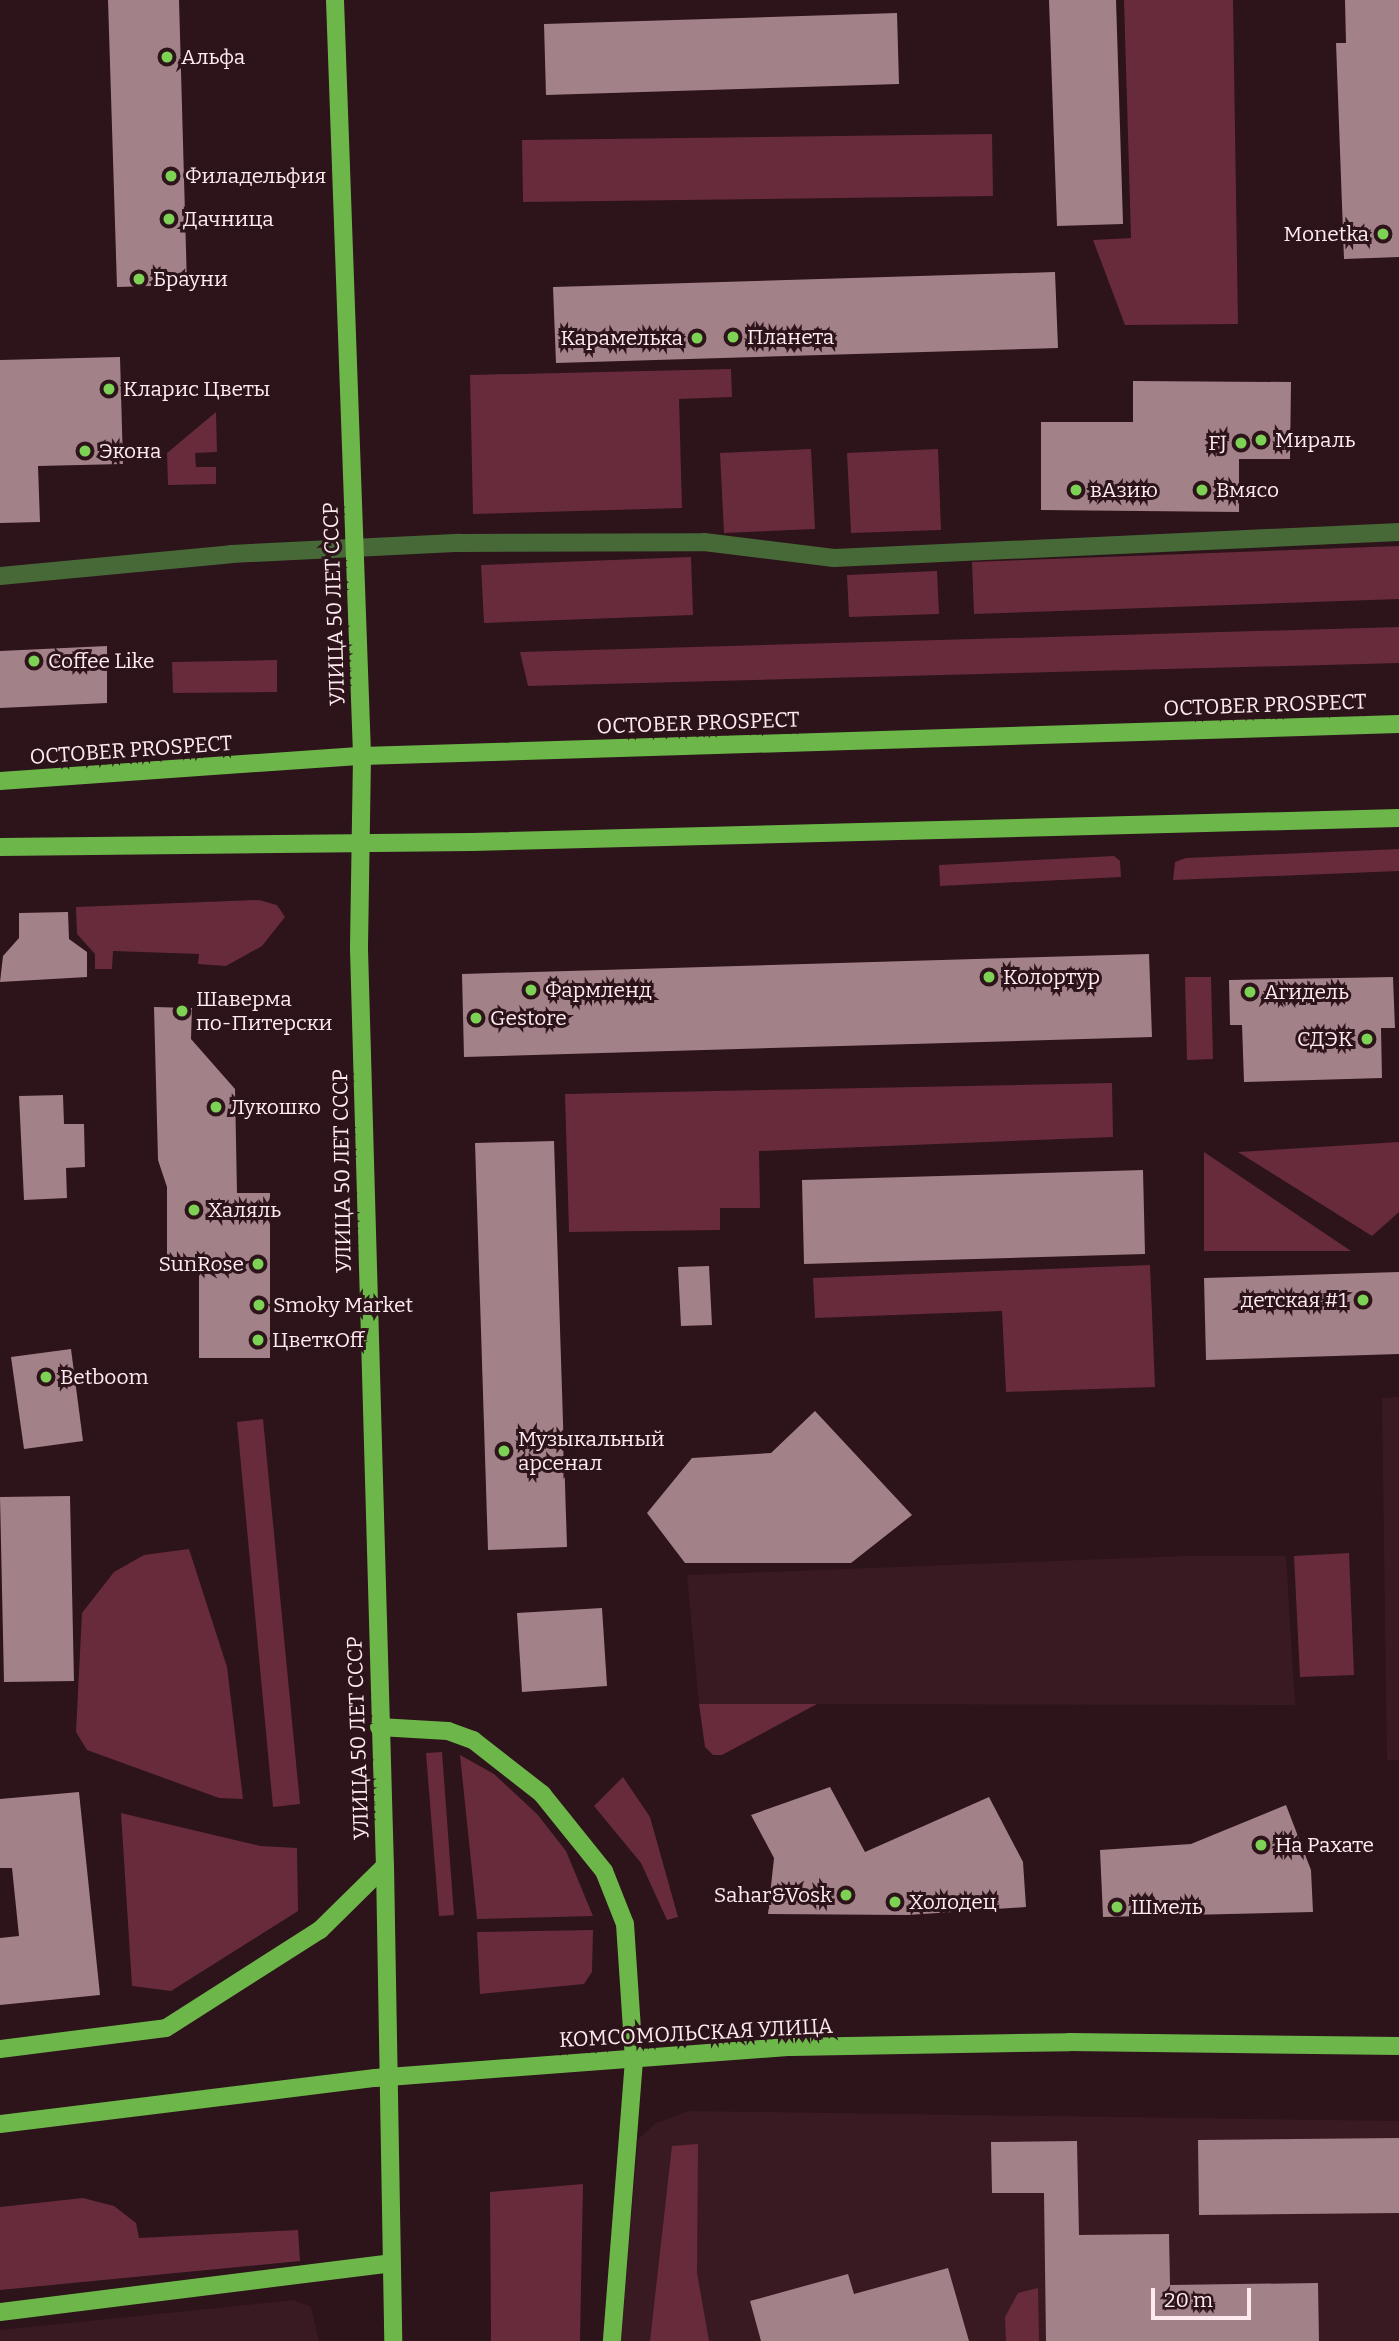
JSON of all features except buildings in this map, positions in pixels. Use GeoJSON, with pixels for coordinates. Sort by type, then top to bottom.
{"type":"FeatureCollection","features":[{"type":"Feature","properties":{"kind":"main road","name":"УЛИЦА 50 ЛЕТ СССР"},"geometry":{"type":"LineString","coordinates":[[335,0],[362,756],[359,949],[385,1866],[393,2341]]}},
{"type":"Feature","properties":{"kind":"main road","name":"OCTOBER PROSPECT"},"geometry":{"type":"LineString","coordinates":[[0,781],[362,756],[1399,724]]}},
{"type":"Feature","properties":{"kind":"main road"},"geometry":{"type":"LineString","coordinates":[[0,847],[361,843],[1399,818]]}},
{"type":"Feature","properties":{"kind":"main road"},"geometry":{"type":"LineString","coordinates":[[379,1727],[449,1731],[473,1740],[542,1794],[604,1871],[625,1924],[634,2060],[612,2341]]}},
{"type":"Feature","properties":{"kind":"main road"},"geometry":{"type":"LineString","coordinates":[[0,2049],[166,2028],[320,1930],[385,1866]]}},
{"type":"Feature","properties":{"kind":"main road","name":"КОМСОМОЛЬСКАЯ УЛИЦА"},"geometry":{"type":"LineString","coordinates":[[0,2124],[375,2078],[791,2047],[1399,2046]]}},
{"type":"Feature","properties":{"kind":"main road"},"geometry":{"type":"LineString","coordinates":[[0,2312],[391,2263]]}},
{"type":"Feature","properties":{"kind":"street"},"geometry":{"type":"LineString","coordinates":[[0,576],[231,554],[355,547],[704,542],[834,558],[1399,533]]}},
{"type":"Feature","properties":{"kind":"shaded area"},"geometry":{"type":"Polygon","coordinates":[[[1124,0],[1233,0],[1238,324],[1125,325],[1093,240],[1131,238],[1124,0]]]}},
{"type":"Feature","properties":{"kind":"shaded area"},"geometry":{"type":"Polygon","coordinates":[[[992,134],[993,196],[523,202],[522,140],[992,134]]]}},
{"type":"Feature","properties":{"kind":"shaded area"},"geometry":{"type":"Polygon","coordinates":[[[731,369],[732,397],[679,399],[682,508],[473,514],[470,375],[731,369]]]}},
{"type":"Feature","properties":{"kind":"shaded area"},"geometry":{"type":"Polygon","coordinates":[[[216,412],[217,452],[195,453],[196,467],[216,467],[216,484],[168,485],[167,453],[216,412]]]}},
{"type":"Feature","properties":{"kind":"shaded area"},"geometry":{"type":"Polygon","coordinates":[[[811,449],[815,529],[724,533],[720,453],[811,449]]]}},
{"type":"Feature","properties":{"kind":"shaded area"},"geometry":{"type":"Polygon","coordinates":[[[938,449],[941,530],[851,533],[847,453],[938,449]]]}},
{"type":"Feature","properties":{"kind":"shaded area"},"geometry":{"type":"Polygon","coordinates":[[[1399,546],[1399,599],[974,614],[972,562],[1399,546]]]}},
{"type":"Feature","properties":{"kind":"shaded area"},"geometry":{"type":"Polygon","coordinates":[[[691,557],[693,615],[484,623],[481,565],[691,557]]]}},
{"type":"Feature","properties":{"kind":"shaded area"},"geometry":{"type":"Polygon","coordinates":[[[937,571],[939,614],[849,617],[847,575],[937,571]]]}},
{"type":"Feature","properties":{"kind":"shaded area"},"geometry":{"type":"Polygon","coordinates":[[[1399,627],[1399,663],[528,686],[520,652],[1399,627]]]}},
{"type":"Feature","properties":{"kind":"shaded area"},"geometry":{"type":"Polygon","coordinates":[[[277,660],[277,692],[173,693],[172,662],[277,660]]]}},
{"type":"Feature","properties":{"kind":"shaded area"},"geometry":{"type":"Polygon","coordinates":[[[1399,849],[1399,871],[1173,880],[1175,862],[1186,858],[1399,849]]]}},
{"type":"Feature","properties":{"kind":"shaded area"},"geometry":{"type":"Polygon","coordinates":[[[1114,856],[1120,861],[1121,877],[940,886],[939,865],[1114,856]]]}},
{"type":"Feature","properties":{"kind":"shaded area"},"geometry":{"type":"Polygon","coordinates":[[[259,900],[277,905],[285,917],[262,946],[226,966],[198,964],[199,954],[113,951],[112,969],[95,969],[95,954],[77,934],[76,907],[259,900]]]}},
{"type":"Feature","properties":{"kind":"shaded area"},"geometry":{"type":"Polygon","coordinates":[[[1185,977],[1211,977],[1213,1059],[1187,1060],[1185,977]]]}},
{"type":"Feature","properties":{"kind":"shaded area"},"geometry":{"type":"Polygon","coordinates":[[[1112,1083],[1113,1137],[759,1151],[760,1208],[720,1208],[720,1230],[569,1232],[565,1094],[1112,1083]]]}},
{"type":"Feature","properties":{"kind":"shaded area"},"geometry":{"type":"Polygon","coordinates":[[[1399,1142],[1399,1212],[1372,1236],[1238,1152],[1399,1142]]]}},
{"type":"Feature","properties":{"kind":"shaded area"},"geometry":{"type":"Polygon","coordinates":[[[1204,1152],[1351,1251],[1204,1251],[1204,1152]]]}},
{"type":"Feature","properties":{"kind":"shaded area"},"geometry":{"type":"Polygon","coordinates":[[[1150,1265],[1155,1387],[1006,1392],[1002,1311],[815,1318],[813,1278],[1150,1265]]]}},
{"type":"Feature","properties":{"kind":"shaded area"},"geometry":{"type":"Polygon","coordinates":[[[1399,1397],[1399,1760],[1387,1760],[1382,1398],[1399,1397]]]}},
{"type":"Feature","properties":{"kind":"shaded area"},"geometry":{"type":"Polygon","coordinates":[[[263,1419],[300,1804],[273,1807],[237,1422],[263,1419]]]}},
{"type":"Feature","properties":{"kind":"shaded area"},"geometry":{"type":"Polygon","coordinates":[[[189,1549],[227,1667],[243,1799],[219,1798],[87,1750],[76,1732],[82,1613],[114,1572],[144,1555],[189,1549]]]}},
{"type":"Feature","properties":{"kind":"shaded area"},"geometry":{"type":"Polygon","coordinates":[[[1349,1553],[1354,1675],[1300,1677],[1294,1556],[1349,1553]]]}},
{"type":"Feature","properties":{"kind":"shaded area"},"geometry":{"type":"Polygon","coordinates":[[[1184,1556],[1286,1556],[1295,1705],[699,1704],[687,1575],[1184,1556]]]}},
{"type":"Feature","properties":{"kind":"shaded area"},"geometry":{"type":"Polygon","coordinates":[[[699,1704],[817,1704],[722,1755],[713,1755],[705,1747],[699,1704]]]}},
{"type":"Feature","properties":{"kind":"shaded area"},"geometry":{"type":"Polygon","coordinates":[[[442,1752],[454,1915],[439,1916],[426,1753],[442,1752]]]}},
{"type":"Feature","properties":{"kind":"shaded area"},"geometry":{"type":"Polygon","coordinates":[[[460,1755],[494,1774],[537,1814],[566,1851],[593,1916],[477,1919],[460,1755]]]}},
{"type":"Feature","properties":{"kind":"shaded area"},"geometry":{"type":"Polygon","coordinates":[[[623,1777],[650,1817],[678,1917],[667,1920],[641,1863],[594,1806],[623,1777]]]}},
{"type":"Feature","properties":{"kind":"shaded area"},"geometry":{"type":"Polygon","coordinates":[[[121,1813],[260,1846],[297,1848],[298,1911],[171,1991],[132,1986],[121,1813]]]}},
{"type":"Feature","properties":{"kind":"shaded area"},"geometry":{"type":"Polygon","coordinates":[[[593,1930],[592,1972],[584,1984],[480,1994],[477,1932],[593,1930]]]}},
{"type":"Feature","properties":{"kind":"shaded area"},"geometry":{"type":"Polygon","coordinates":[[[688,2111],[1399,2121],[1399,2341],[621,2341],[638,2139],[656,2123],[688,2111]]]}},
{"type":"Feature","properties":{"kind":"shaded area"},"geometry":{"type":"Polygon","coordinates":[[[698,2144],[697,2273],[709,2341],[650,2341],[672,2146],[698,2144]]]}},
{"type":"Feature","properties":{"kind":"shaded area"},"geometry":{"type":"Polygon","coordinates":[[[583,2184],[580,2341],[491,2341],[490,2192],[583,2184]]]}},
{"type":"Feature","properties":{"kind":"shaded area"},"geometry":{"type":"Polygon","coordinates":[[[83,2198],[114,2206],[136,2223],[139,2238],[298,2230],[300,2261],[0,2290],[0,2207],[83,2198]]]}},
{"type":"Feature","properties":{"kind":"shaded area"},"geometry":{"type":"Polygon","coordinates":[[[1038,2288],[1039,2341],[1006,2341],[1005,2317],[1018,2293],[1038,2288]]]}},
{"type":"Feature","properties":{"kind":"shaded area"},"geometry":{"type":"Polygon","coordinates":[[[294,2300],[311,2307],[319,2341],[0,2341],[0,2330],[294,2300]]]}},
{"type":"Feature","properties":{"kind":"place","name":"Альфа"},"geometry":{"type":"Point","coordinates":[167,57]}},
{"type":"Feature","properties":{"kind":"place","name":"Филадельфия"},"geometry":{"type":"Point","coordinates":[171,176]}},
{"type":"Feature","properties":{"kind":"place","name":"Дачница"},"geometry":{"type":"Point","coordinates":[169,219]}},
{"type":"Feature","properties":{"kind":"place","name":"Monetka"},"geometry":{"type":"Point","coordinates":[1383,234]}},
{"type":"Feature","properties":{"kind":"place","name":"Брауни"},"geometry":{"type":"Point","coordinates":[139,279]}},
{"type":"Feature","properties":{"kind":"place","name":"Планета"},"geometry":{"type":"Point","coordinates":[733,337]}},
{"type":"Feature","properties":{"kind":"place","name":"Карамелька"},"geometry":{"type":"Point","coordinates":[697,338]}},
{"type":"Feature","properties":{"kind":"place","name":"Кларис Цветы"},"geometry":{"type":"Point","coordinates":[109,389]}},
{"type":"Feature","properties":{"kind":"place","name":"Мираль"},"geometry":{"type":"Point","coordinates":[1261,440]}},
{"type":"Feature","properties":{"kind":"place","name":"FJ"},"geometry":{"type":"Point","coordinates":[1241,443]}},
{"type":"Feature","properties":{"kind":"place","name":"Экона"},"geometry":{"type":"Point","coordinates":[85,451]}},
{"type":"Feature","properties":{"kind":"place","name":"вАзию"},"geometry":{"type":"Point","coordinates":[1076,490]}},
{"type":"Feature","properties":{"kind":"place","name":"Вмясо"},"geometry":{"type":"Point","coordinates":[1202,490]}},
{"type":"Feature","properties":{"kind":"place","name":"Coffee Like"},"geometry":{"type":"Point","coordinates":[34,661]}},
{"type":"Feature","properties":{"kind":"place","name":"Колортур"},"geometry":{"type":"Point","coordinates":[989,977]}},
{"type":"Feature","properties":{"kind":"place","name":"Фармленд"},"geometry":{"type":"Point","coordinates":[531,990]}},
{"type":"Feature","properties":{"kind":"place","name":"Агидель"},"geometry":{"type":"Point","coordinates":[1250,992]}},
{"type":"Feature","properties":{"kind":"place","name":"Шаверма по-Питерски"},"geometry":{"type":"Point","coordinates":[182,1011]}},
{"type":"Feature","properties":{"kind":"place","name":"Gestore"},"geometry":{"type":"Point","coordinates":[476,1018]}},
{"type":"Feature","properties":{"kind":"place","name":"СДЭК"},"geometry":{"type":"Point","coordinates":[1367,1039]}},
{"type":"Feature","properties":{"kind":"place","name":"Лукошко"},"geometry":{"type":"Point","coordinates":[216,1107]}},
{"type":"Feature","properties":{"kind":"place","name":"Халяль"},"geometry":{"type":"Point","coordinates":[194,1210]}},
{"type":"Feature","properties":{"kind":"place","name":"SunRose"},"geometry":{"type":"Point","coordinates":[258,1264]}},
{"type":"Feature","properties":{"kind":"place","name":"детская #1"},"geometry":{"type":"Point","coordinates":[1363,1300]}},
{"type":"Feature","properties":{"kind":"place","name":"Smoky Market"},"geometry":{"type":"Point","coordinates":[259,1305]}},
{"type":"Feature","properties":{"kind":"place","name":"ЦветкOff"},"geometry":{"type":"Point","coordinates":[258,1340]}},
{"type":"Feature","properties":{"kind":"place","name":"Betboom"},"geometry":{"type":"Point","coordinates":[46,1377]}},
{"type":"Feature","properties":{"kind":"place","name":"Музыкальный арсенал"},"geometry":{"type":"Point","coordinates":[504,1451]}},
{"type":"Feature","properties":{"kind":"place","name":"На Рахате"},"geometry":{"type":"Point","coordinates":[1261,1845]}},
{"type":"Feature","properties":{"kind":"place","name":"Sahar&Vosk"},"geometry":{"type":"Point","coordinates":[846,1895]}},
{"type":"Feature","properties":{"kind":"place","name":"Холодец"},"geometry":{"type":"Point","coordinates":[895,1902]}},
{"type":"Feature","properties":{"kind":"place","name":"Шмель"},"geometry":{"type":"Point","coordinates":[1117,1907]}}]}
